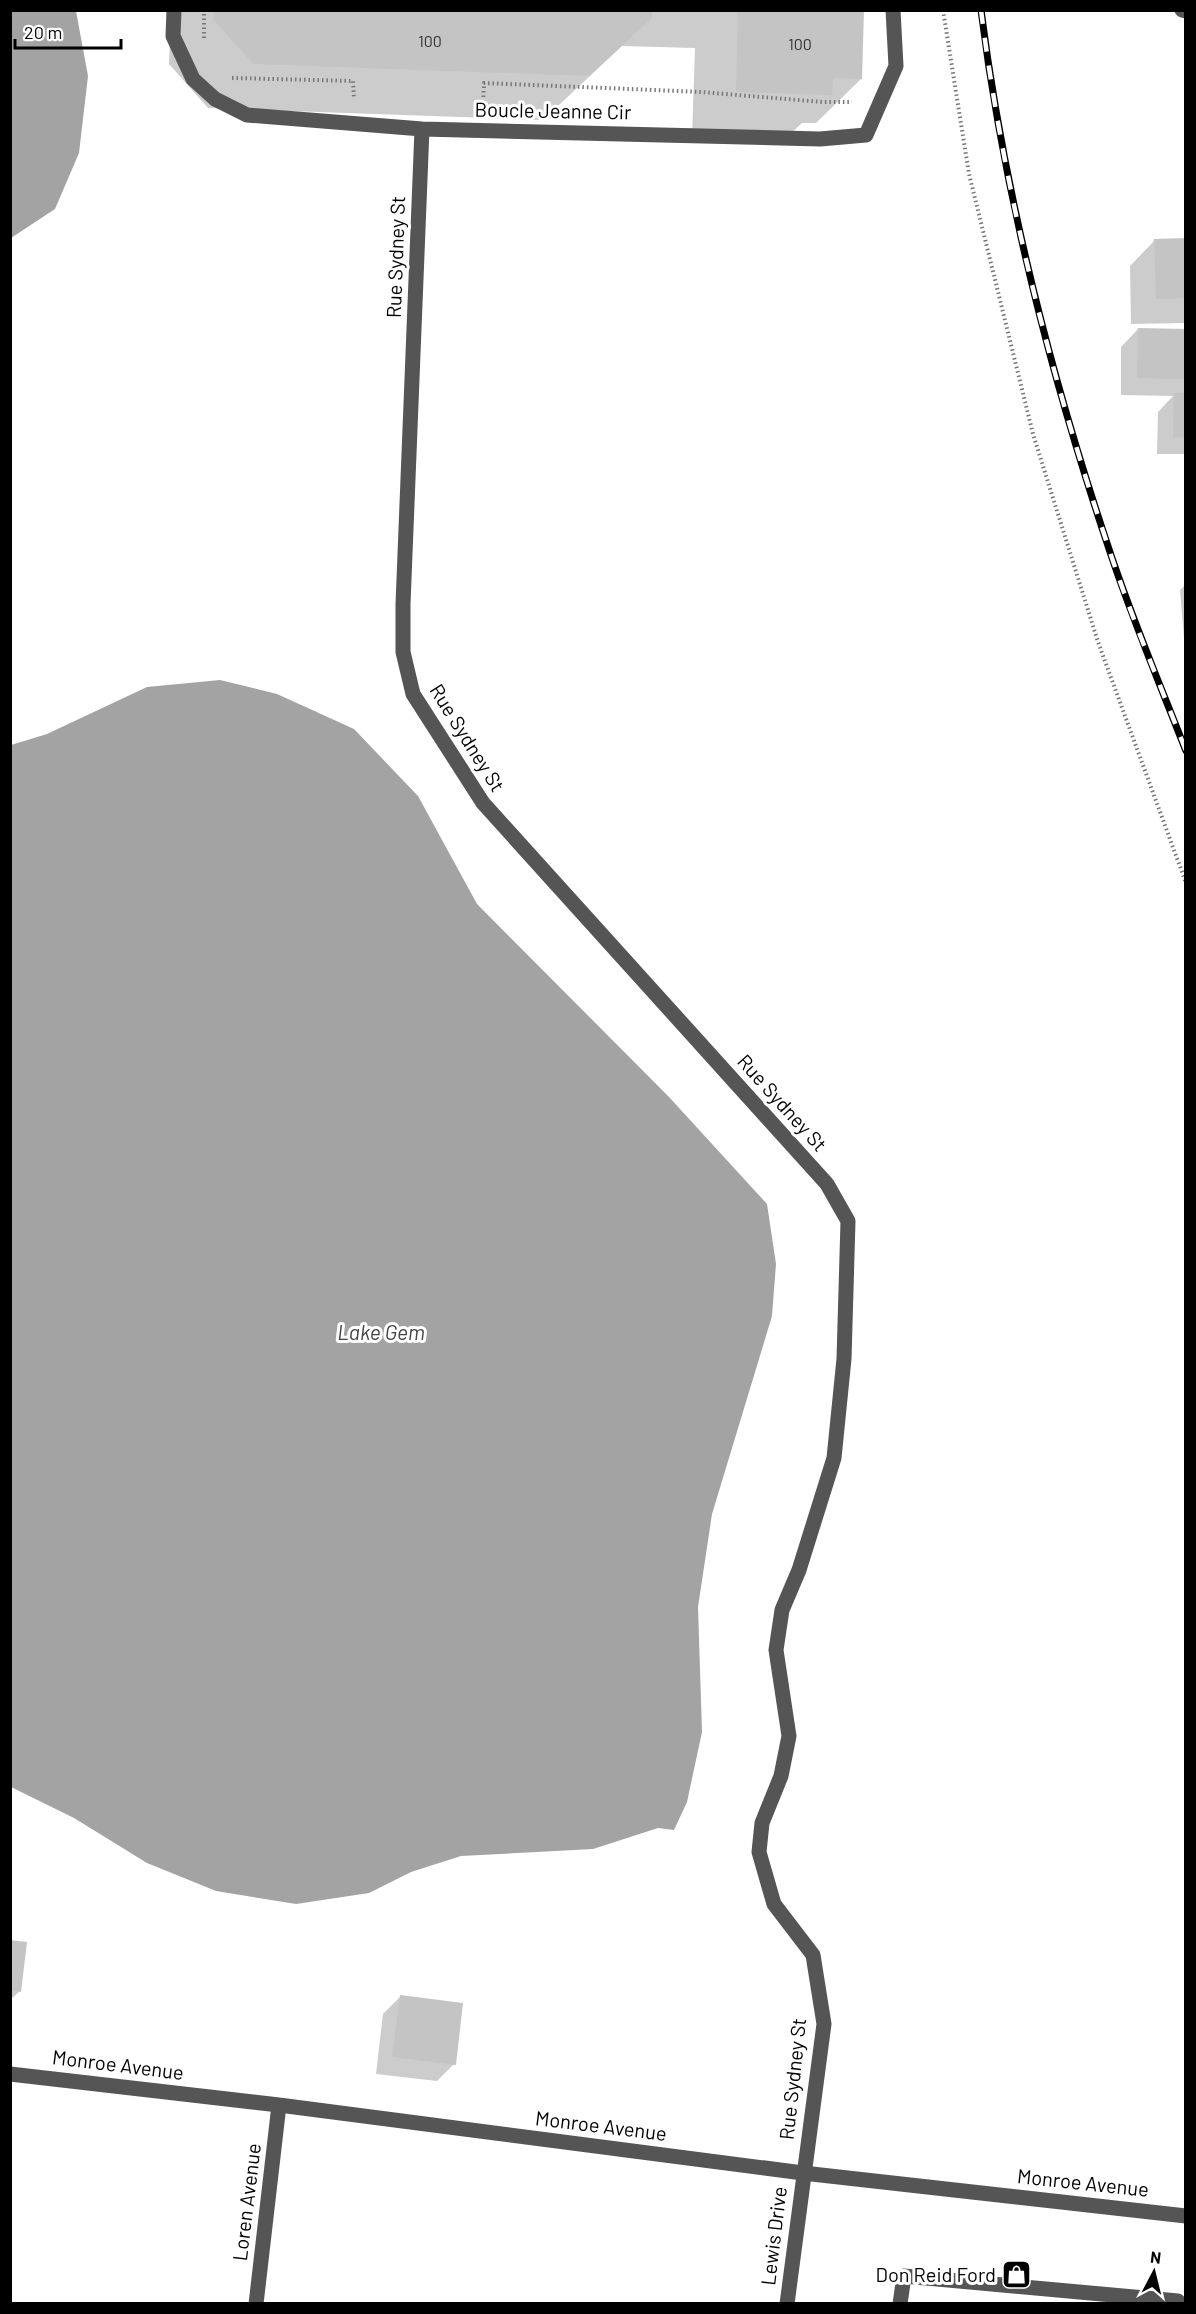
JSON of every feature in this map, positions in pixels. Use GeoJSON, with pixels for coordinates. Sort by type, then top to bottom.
{"type":"FeatureCollection","features":[{"type":"Feature","properties":{"kind":"street","name":"Boucle Jeanne Cir"},"geometry":{"type":"LineString","coordinates":[[174,10],[173,36],[193,79],[215,99],[247,115],[422,129],[820,139],[867,135],[896,66],[892,10]]}},
{"type":"Feature","properties":{"kind":"street","name":"Rue Sydney St"},"geometry":{"type":"LineString","coordinates":[[422,129],[403,604],[403,652],[413,694],[483,803],[827,1184],[848,1221],[844,1359],[834,1458],[799,1570],[782,1610],[776,1650],[789,1736],[781,1776],[762,1823],[759,1852],[774,1904],[813,1955],[824,2024],[803,2173]]}},
{"type":"Feature","properties":{"kind":"street","name":"Monroe Avenue"},"geometry":{"type":"LineString","coordinates":[[10,2074],[279,2105],[803,2173],[1185,2216]]}},
{"type":"Feature","properties":{"kind":"street","name":"Loren Avenue"},"geometry":{"type":"LineString","coordinates":[[256,2304],[279,2105]]}},
{"type":"Feature","properties":{"kind":"street","name":"Lewis Drive"},"geometry":{"type":"LineString","coordinates":[[788,2304],[803,2173]]}},
{"type":"Feature","properties":{"kind":"street"},"geometry":{"type":"LineString","coordinates":[[900,2304],[904,2276],[1178,2301],[1178,2304]]}},
{"type":"Feature","properties":{"kind":"path"},"geometry":{"type":"LineString","coordinates":[[204,10],[204,44]]}},
{"type":"Feature","properties":{"kind":"path"},"geometry":{"type":"LineString","coordinates":[[943,10],[969,174],[1033,434],[1098,642],[1185,883]]}},
{"type":"Feature","properties":{"kind":"path"},"geometry":{"type":"LineString","coordinates":[[222,77],[353,81],[355,124]]}},
{"type":"Feature","properties":{"kind":"path"},"geometry":{"type":"LineString","coordinates":[[483,131],[484,83],[702,92],[850,103],[865,93],[880,102]]}},
{"type":"Feature","properties":{"kind":"water"},"geometry":{"type":"Polygon","coordinates":[[[10,11],[76,11],[88,76],[79,153],[55,209],[11,238],[10,11]]]}},
{"type":"Feature","properties":{"kind":"water","name":"Lake Gem"},"geometry":{"type":"Polygon","coordinates":[[[220,680],[277,694],[354,729],[418,796],[477,904],[669,1097],[767,1204],[776,1264],[772,1316],[712,1514],[698,1607],[702,1732],[687,1802],[674,1830],[658,1828],[593,1849],[461,1856],[411,1872],[369,1893],[296,1904],[216,1891],[147,1863],[74,1818],[11,1787],[11,745],[47,734],[147,687],[220,680]]]}},
{"type":"Feature","properties":{"kind":"building"},"geometry":{"type":"Polygon","coordinates":[[[213,10],[652,10],[652,18],[589,76],[253,64],[213,19],[213,10]]]}},
{"type":"Feature","properties":{"kind":"building"},"geometry":{"type":"Polygon","coordinates":[[[738,10],[864,10],[862,79],[833,78],[832,95],[736,92],[738,10]]]}},
{"type":"Feature","properties":{"kind":"building"},"geometry":{"type":"Polygon","coordinates":[[[1186,238],[1186,298],[1156,299],[1154,239],[1186,238]]]}},
{"type":"Feature","properties":{"kind":"building"},"geometry":{"type":"Polygon","coordinates":[[[1138,328],[1186,329],[1186,379],[1137,378],[1138,328]]]}},
{"type":"Feature","properties":{"kind":"building"},"geometry":{"type":"Polygon","coordinates":[[[1174,393],[1186,393],[1186,438],[1173,437],[1174,393]]]}},
{"type":"Feature","properties":{"kind":"building"},"geometry":{"type":"Polygon","coordinates":[[[10,1940],[27,1942],[21,1992],[10,1990],[10,1940]]]}},
{"type":"Feature","properties":{"kind":"building"},"geometry":{"type":"Polygon","coordinates":[[[400,1995],[463,2003],[456,2065],[392,2057],[400,1995]]]}},
{"type":"Feature","properties":{"kind":"railway"},"geometry":{"type":"LineString","coordinates":[[981,10],[1002,146],[1016,213],[1066,412],[1116,569],[1186,751]]}},
{"type":"Feature","properties":{"kind":"place","name":"Don Reid Ford"},"geometry":{"type":"Point","coordinates":[1017,2275]}}]}
